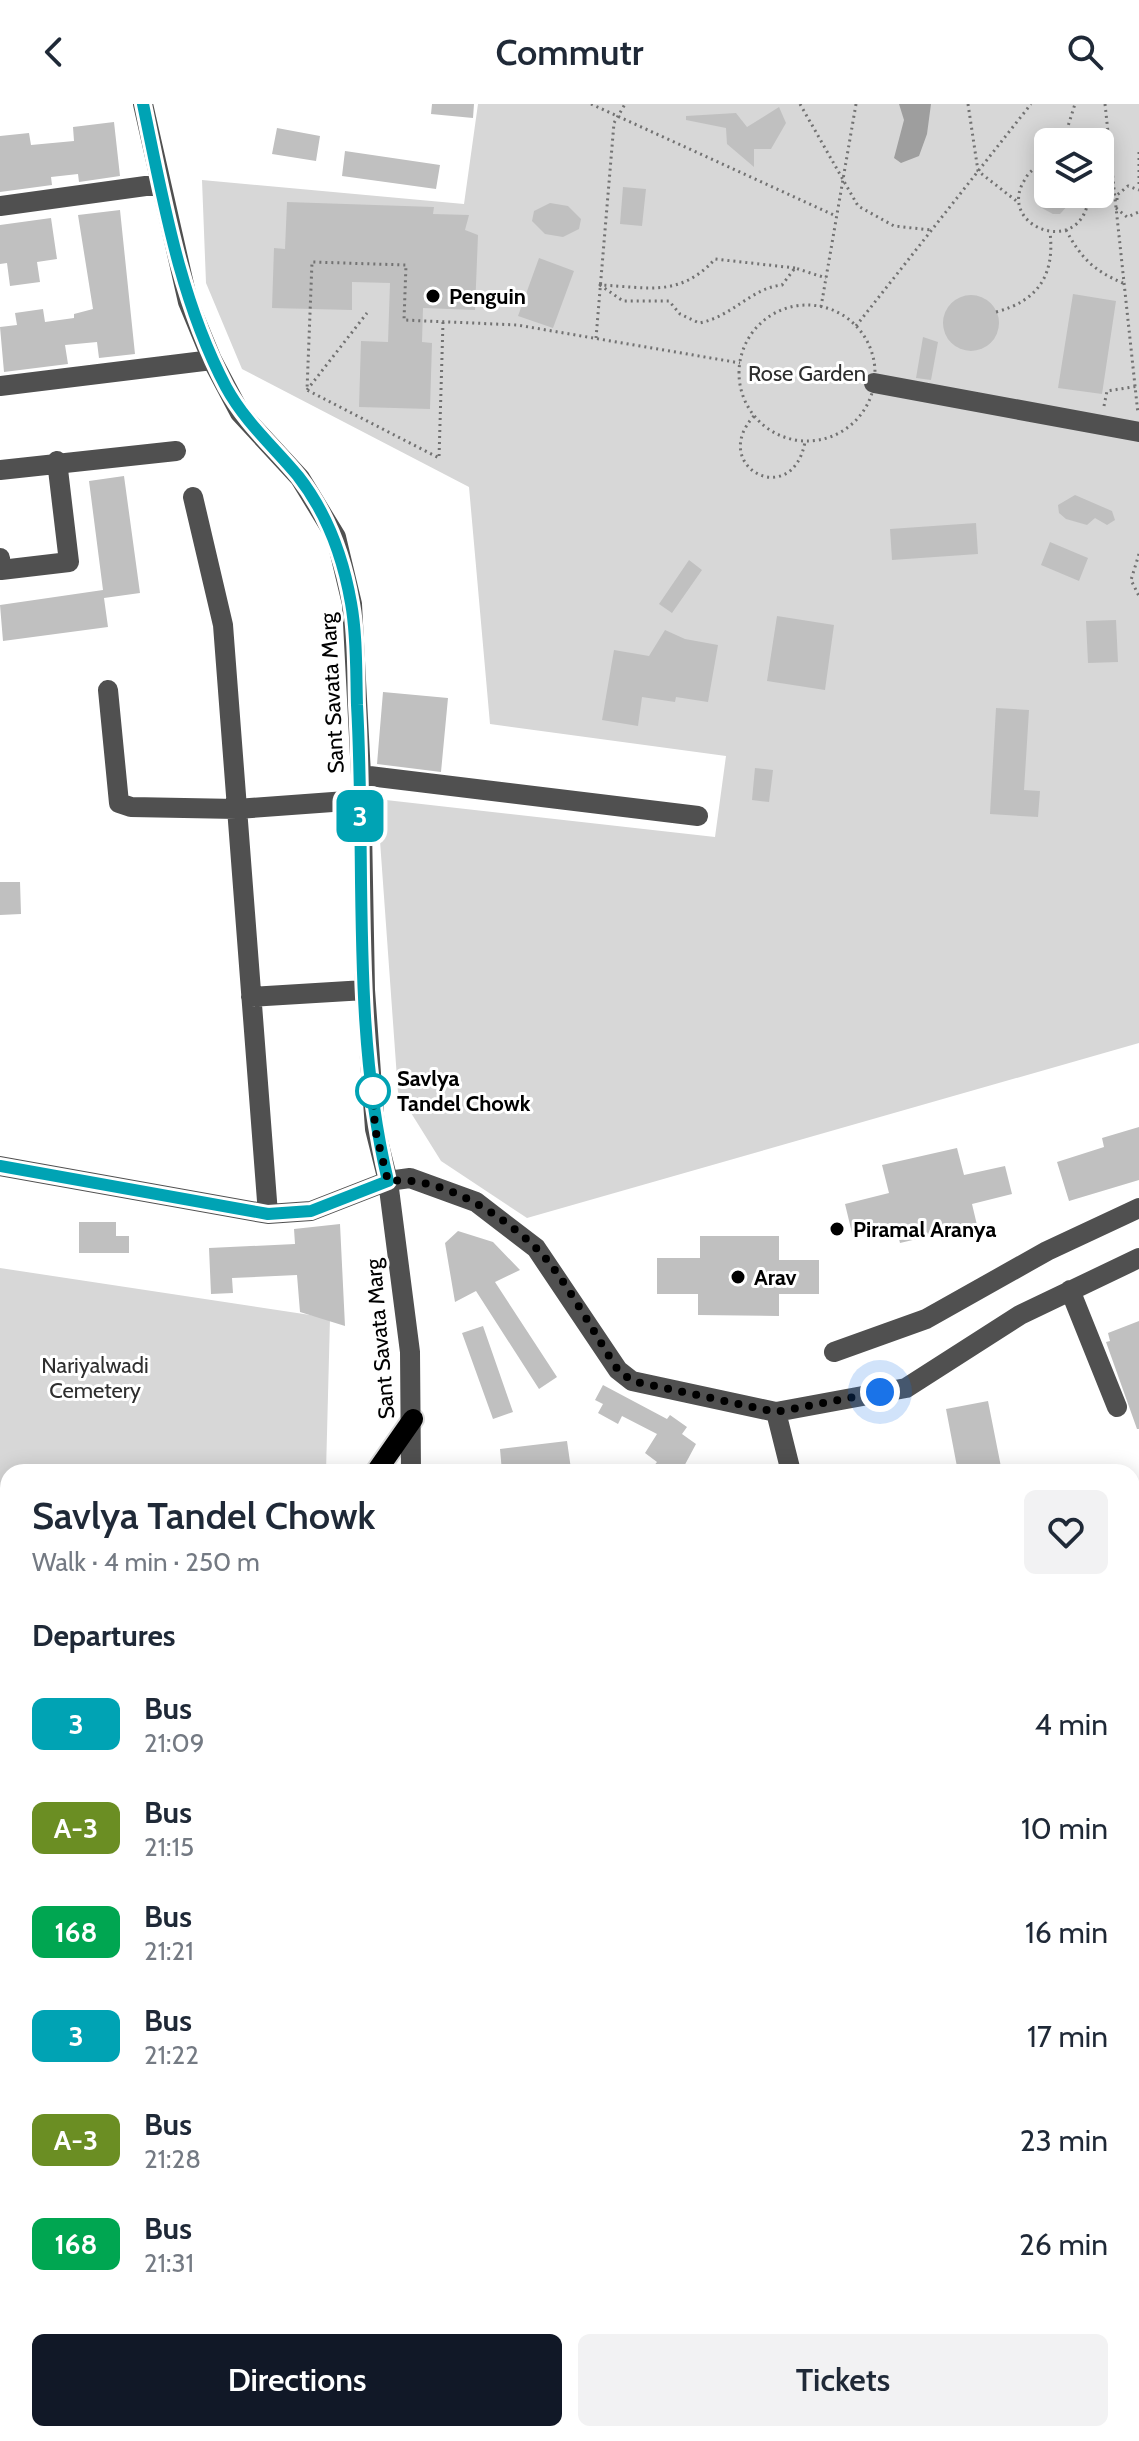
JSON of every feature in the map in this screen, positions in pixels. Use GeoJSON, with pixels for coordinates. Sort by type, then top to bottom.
{"type":"FeatureCollection","features":[{"type":"Feature","properties":{"kind":"main road"},"geometry":{"type":"LineString","coordinates":[[382,1464],[413,1419]]}},
{"type":"Feature","properties":{"kind":"street","name":"Sant Savata Marg"},"geometry":{"type":"LineString","coordinates":[[143,104],[188,302],[212,360],[240,413],[300,478],[336,537],[352,604],[361,775],[365,990],[375,1129],[388,1181],[410,1352],[411,1464]]}},
{"type":"Feature","properties":{"kind":"street"},"geometry":{"type":"LineString","coordinates":[[0,206],[160,184]]}},
{"type":"Feature","properties":{"kind":"street"},"geometry":{"type":"LineString","coordinates":[[0,386],[212,360]]}},
{"type":"Feature","properties":{"kind":"street"},"geometry":{"type":"LineString","coordinates":[[874,383],[1139,432]]}},
{"type":"Feature","properties":{"kind":"street"},"geometry":{"type":"LineString","coordinates":[[0,470],[57,461],[176,451]]}},
{"type":"Feature","properties":{"kind":"street"},"geometry":{"type":"LineString","coordinates":[[0,558],[1,570],[69,562],[57,461]]}},
{"type":"Feature","properties":{"kind":"street"},"geometry":{"type":"LineString","coordinates":[[193,497],[223,625],[268,1214]]}},
{"type":"Feature","properties":{"kind":"street"},"geometry":{"type":"LineString","coordinates":[[108,690],[119,803],[131,807],[237,809],[360,800]]}},
{"type":"Feature","properties":{"kind":"street"},"geometry":{"type":"LineString","coordinates":[[361,775],[698,816]]}},
{"type":"Feature","properties":{"kind":"street"},"geometry":{"type":"LineString","coordinates":[[251,997],[365,990]]}},
{"type":"Feature","properties":{"kind":"street"},"geometry":{"type":"LineString","coordinates":[[0,1166],[268,1214],[311,1211],[388,1181],[410,1178],[476,1202],[536,1248],[618,1370],[632,1381],[776,1412],[906,1388],[1020,1315],[1139,1258]]}},
{"type":"Feature","properties":{"kind":"street"},"geometry":{"type":"LineString","coordinates":[[834,1352],[926,1319],[1047,1251],[1139,1208]]}},
{"type":"Feature","properties":{"kind":"street"},"geometry":{"type":"LineString","coordinates":[[1070,1290],[1117,1407]]}},
{"type":"Feature","properties":{"kind":"street"},"geometry":{"type":"LineString","coordinates":[[776,1412],[789,1464]]}},
{"type":"Feature","properties":{"kind":"path"},"geometry":{"type":"LineString","coordinates":[[591,104],[836,216]]}},
{"type":"Feature","properties":{"kind":"path"},"geometry":{"type":"LineString","coordinates":[[596,338],[614,123],[625,104]]}},
{"type":"Feature","properties":{"kind":"path"},"geometry":{"type":"LineString","coordinates":[[800,104],[858,206],[872,217],[894,226],[931,230]]}},
{"type":"Feature","properties":{"kind":"path"},"geometry":{"type":"LineString","coordinates":[[821,307],[856,104]]}},
{"type":"Feature","properties":{"kind":"path"},"geometry":{"type":"LineString","coordinates":[[968,104],[978,171],[1019,203]]}},
{"type":"Feature","properties":{"kind":"path"},"geometry":{"type":"LineString","coordinates":[[856,326],[1031,104]]}},
{"type":"Feature","properties":{"kind":"path"},"geometry":{"type":"LineString","coordinates":[[1067,128],[1075,104]]}},
{"type":"Feature","properties":{"kind":"path"},"geometry":{"type":"LineString","coordinates":[[1105,104],[1108,128]]}},
{"type":"Feature","properties":{"kind":"path"},"geometry":{"type":"LineString","coordinates":[[1116,208],[1117,195],[1128,186],[1139,188],[1139,152]]}},
{"type":"Feature","properties":{"kind":"path"},"geometry":{"type":"LineString","coordinates":[[1034,170],[1028,173],[1020,187],[1019,203],[1025,217],[1036,227],[1050,232],[1066,230],[1078,222],[1086,208]]}},
{"type":"Feature","properties":{"kind":"path"},"geometry":{"type":"LineString","coordinates":[[1114,188],[1139,423]]}},
{"type":"Feature","properties":{"kind":"path"},"geometry":{"type":"LineString","coordinates":[[1116,208],[1127,217],[1139,212]]}},
{"type":"Feature","properties":{"kind":"path"},"geometry":{"type":"LineString","coordinates":[[1066,230],[1079,255],[1098,273],[1124,284]]}},
{"type":"Feature","properties":{"kind":"path"},"geometry":{"type":"LineString","coordinates":[[996,312],[1017,307],[1035,294],[1047,276],[1052,255],[1050,232]]}},
{"type":"Feature","properties":{"kind":"path"},"geometry":{"type":"LineString","coordinates":[[600,285],[650,289],[672,287],[701,275],[715,259],[795,268],[826,278]]}},
{"type":"Feature","properties":{"kind":"path"},"geometry":{"type":"LineString","coordinates":[[307,390],[312,262],[406,265],[404,320],[517,325],[740,363]]}},
{"type":"Feature","properties":{"kind":"path"},"geometry":{"type":"LineString","coordinates":[[600,285],[623,301],[669,301],[680,314],[699,323],[735,309],[765,286],[782,285],[795,268]]}},
{"type":"Feature","properties":{"kind":"path"},"geometry":{"type":"LineString","coordinates":[[799,305],[821,307],[839,314],[856,326],[871,352],[874,383],[858,419],[824,440],[805,442],[769,430],[754,416],[745,400],[740,363],[747,342],[760,324],[778,312],[799,305]]}},
{"type":"Feature","properties":{"kind":"path"},"geometry":{"type":"LineString","coordinates":[[307,390],[367,313]]}},
{"type":"Feature","properties":{"kind":"path"},"geometry":{"type":"LineString","coordinates":[[307,390],[439,458],[443,322]]}},
{"type":"Feature","properties":{"kind":"path"},"geometry":{"type":"LineString","coordinates":[[1113,427],[1104,418],[1107,391],[1137,386]]}},
{"type":"Feature","properties":{"kind":"path"},"geometry":{"type":"LineString","coordinates":[[754,416],[743,429],[739,446],[744,463],[757,475],[774,478],[791,472],[802,459],[805,442]]}},
{"type":"Feature","properties":{"kind":"path"},"geometry":{"type":"LineString","coordinates":[[1139,554],[1131,580],[1139,596]]}},
{"type":"Feature","properties":{"kind":"green space","name":"Rose Garden"},"geometry":{"type":"Polygon","coordinates":[[[478,104],[1139,104],[1139,1043],[527,1218],[441,1161],[398,1092],[377,799],[715,837],[726,756],[490,724],[469,487],[242,369],[206,283],[202,180],[464,204],[478,104]]]}},
{"type":"Feature","properties":{"kind":"green space","name":"Nariyalwadi Cemetery"},"geometry":{"type":"Polygon","coordinates":[[[0,1268],[330,1318],[326,1464],[0,1464],[0,1268]]]}},
{"type":"Feature","properties":{"kind":"shaded area"},"geometry":{"type":"Polygon","coordinates":[[[899,104],[931,104],[927,134],[919,156],[901,163],[894,158],[904,120],[899,104]]]}},
{"type":"Feature","properties":{"kind":"building"},"geometry":{"type":"Polygon","coordinates":[[[432,104],[474,104],[473,118],[431,114],[432,104]]]}},
{"type":"Feature","properties":{"kind":"building"},"geometry":{"type":"Polygon","coordinates":[[[779,107],[786,123],[771,149],[754,149],[754,167],[727,144],[726,128],[686,120],[686,116],[736,113],[747,127],[779,107]]]}},
{"type":"Feature","properties":{"kind":"building"},"geometry":{"type":"Polygon","coordinates":[[[114,122],[120,176],[79,182],[78,174],[51,177],[52,185],[0,192],[0,136],[29,133],[31,145],[74,141],[73,127],[114,122]]]}},
{"type":"Feature","properties":{"kind":"building"},"geometry":{"type":"Polygon","coordinates":[[[277,128],[320,136],[316,161],[272,154],[277,128]]]}},
{"type":"Feature","properties":{"kind":"building"},"geometry":{"type":"Polygon","coordinates":[[[345,151],[440,165],[436,189],[342,176],[345,151]]]}},
{"type":"Feature","properties":{"kind":"building"},"geometry":{"type":"Polygon","coordinates":[[[623,187],[646,189],[642,226],[620,224],[623,187]]]}},
{"type":"Feature","properties":{"kind":"building","name":"Penguin"},"geometry":{"type":"Polygon","coordinates":[[[287,202],[434,207],[433,214],[469,215],[465,230],[478,235],[475,310],[423,308],[422,342],[432,343],[430,409],[359,407],[361,341],[388,342],[390,283],[352,282],[352,310],[272,308],[274,248],[285,249],[287,202]]]}},
{"type":"Feature","properties":{"kind":"building"},"geometry":{"type":"Polygon","coordinates":[[[550,203],[568,206],[581,219],[579,229],[563,237],[545,234],[532,221],[534,211],[550,203]]]}},
{"type":"Feature","properties":{"kind":"building"},"geometry":{"type":"Polygon","coordinates":[[[1042,208],[1065,208],[1060,214],[1042,208]]]}},
{"type":"Feature","properties":{"kind":"building"},"geometry":{"type":"Polygon","coordinates":[[[120,210],[135,354],[99,358],[97,342],[65,345],[68,364],[4,372],[0,327],[17,325],[15,313],[43,309],[45,322],[74,318],[74,314],[93,309],[78,215],[120,210]]]}},
{"type":"Feature","properties":{"kind":"building"},"geometry":{"type":"Polygon","coordinates":[[[51,218],[57,259],[37,262],[40,282],[10,286],[7,263],[0,264],[0,225],[51,218]]]}},
{"type":"Feature","properties":{"kind":"building"},"geometry":{"type":"Polygon","coordinates":[[[539,258],[574,271],[553,328],[518,316],[539,258]]]}},
{"type":"Feature","properties":{"kind":"building"},"geometry":{"type":"Polygon","coordinates":[[[1073,294],[1116,301],[1102,394],[1058,388],[1073,294]]]}},
{"type":"Feature","properties":{"kind":"building"},"geometry":{"type":"Polygon","coordinates":[[[971,295],[991,303],[999,323],[991,343],[971,351],[951,343],[943,323],[951,303],[971,295]]]}},
{"type":"Feature","properties":{"kind":"building"},"geometry":{"type":"Polygon","coordinates":[[[923,337],[938,342],[931,380],[916,378],[923,337]]]}},
{"type":"Feature","properties":{"kind":"building"},"geometry":{"type":"Polygon","coordinates":[[[124,476],[140,593],[104,598],[108,627],[3,641],[0,605],[103,590],[89,481],[124,476]]]}},
{"type":"Feature","properties":{"kind":"building"},"geometry":{"type":"Polygon","coordinates":[[[1075,495],[1112,511],[1115,520],[1107,525],[1095,518],[1087,525],[1066,519],[1059,513],[1058,505],[1075,495]]]}},
{"type":"Feature","properties":{"kind":"building"},"geometry":{"type":"Polygon","coordinates":[[[976,523],[978,554],[892,560],[890,529],[976,523]]]}},
{"type":"Feature","properties":{"kind":"building"},"geometry":{"type":"Polygon","coordinates":[[[1050,542],[1088,558],[1079,581],[1041,565],[1050,542]]]}},
{"type":"Feature","properties":{"kind":"building"},"geometry":{"type":"Polygon","coordinates":[[[689,560],[702,570],[672,613],[659,604],[689,560]]]}},
{"type":"Feature","properties":{"kind":"building"},"geometry":{"type":"Polygon","coordinates":[[[777,616],[834,625],[825,690],[767,681],[777,616]]]}},
{"type":"Feature","properties":{"kind":"building"},"geometry":{"type":"Polygon","coordinates":[[[1116,620],[1118,662],[1088,663],[1086,621],[1116,620]]]}},
{"type":"Feature","properties":{"kind":"building"},"geometry":{"type":"Polygon","coordinates":[[[665,630],[685,639],[718,645],[708,702],[676,697],[675,702],[642,697],[638,726],[602,720],[614,650],[649,656],[665,630]]]}},
{"type":"Feature","properties":{"kind":"building"},"geometry":{"type":"Polygon","coordinates":[[[383,692],[448,698],[441,772],[377,764],[383,692]]]}},
{"type":"Feature","properties":{"kind":"building"},"geometry":{"type":"Polygon","coordinates":[[[996,708],[1029,710],[1024,790],[1040,791],[1038,817],[990,814],[996,708]]]}},
{"type":"Feature","properties":{"kind":"building"},"geometry":{"type":"Polygon","coordinates":[[[755,768],[773,770],[769,802],[752,800],[755,768]]]}},
{"type":"Feature","properties":{"kind":"building"},"geometry":{"type":"Polygon","coordinates":[[[0,882],[20,882],[21,914],[0,915],[0,882]]]}},
{"type":"Feature","properties":{"kind":"building"},"geometry":{"type":"Polygon","coordinates":[[[1139,1127],[1139,1180],[1069,1201],[1057,1162],[1104,1147],[1102,1138],[1139,1127]]]}},
{"type":"Feature","properties":{"kind":"building"},"geometry":{"type":"Polygon","coordinates":[[[957,1148],[964,1175],[1005,1166],[1012,1194],[972,1204],[977,1225],[900,1243],[895,1223],[852,1233],[845,1204],[889,1193],[882,1165],[957,1148]]]}},
{"type":"Feature","properties":{"kind":"building"},"geometry":{"type":"Polygon","coordinates":[[[79,1222],[116,1222],[116,1236],[129,1236],[129,1253],[79,1253],[79,1222]]]}},
{"type":"Feature","properties":{"kind":"building"},"geometry":{"type":"Polygon","coordinates":[[[340,1224],[345,1326],[300,1312],[297,1275],[232,1278],[233,1293],[211,1294],[209,1248],[295,1244],[294,1229],[340,1224]]]}},
{"type":"Feature","properties":{"kind":"building"},"geometry":{"type":"Polygon","coordinates":[[[458,1231],[493,1242],[520,1270],[495,1282],[557,1377],[539,1389],[476,1291],[455,1302],[445,1243],[458,1231]]]}},
{"type":"Feature","properties":{"kind":"building","name":"Arav"},"geometry":{"type":"Polygon","coordinates":[[[700,1236],[779,1236],[779,1260],[819,1260],[819,1294],[779,1294],[779,1316],[698,1315],[698,1294],[657,1294],[657,1258],[700,1258],[700,1236]]]}},
{"type":"Feature","properties":{"kind":"building"},"geometry":{"type":"Polygon","coordinates":[[[1139,1321],[1137,1429],[1106,1342],[1110,1341],[1108,1333],[1139,1321]]]}},
{"type":"Feature","properties":{"kind":"building"},"geometry":{"type":"Polygon","coordinates":[[[483,1326],[513,1412],[493,1419],[462,1333],[483,1326]]]}},
{"type":"Feature","properties":{"kind":"building"},"geometry":{"type":"Polygon","coordinates":[[[603,1385],[667,1419],[670,1415],[687,1427],[682,1434],[696,1444],[685,1464],[655,1464],[657,1462],[645,1453],[657,1434],[622,1416],[618,1424],[598,1413],[603,1404],[595,1400],[603,1385]]]}},
{"type":"Feature","properties":{"kind":"building"},"geometry":{"type":"Polygon","coordinates":[[[988,1401],[1000,1464],[956,1464],[946,1409],[988,1401]]]}},
{"type":"Feature","properties":{"kind":"building"},"geometry":{"type":"Polygon","coordinates":[[[567,1441],[570,1464],[501,1464],[500,1449],[567,1441]]]}},
{"type":"Feature","properties":{"kind":"bus line","name":"3"},"geometry":{"type":"LineString","coordinates":[[0,1166],[268,1214],[311,1211],[388,1181],[375,1129],[365,990],[361,775],[352,604],[336,537],[300,478],[240,413],[212,360],[188,302],[143,104]]}},
{"type":"Feature","properties":{"kind":"place","name":"Penguin"},"geometry":{"type":"Point","coordinates":[433,296]}},
{"type":"Feature","properties":{"kind":"place","name":"Savlya Tandel Chowk"},"geometry":{"type":"Point","coordinates":[373,1091]}},
{"type":"Feature","properties":{"kind":"place","name":"Piramal Aranya"},"geometry":{"type":"Point","coordinates":[837,1229]}},
{"type":"Feature","properties":{"kind":"place","name":"Arav"},"geometry":{"type":"Point","coordinates":[738,1277]}},
{"type":"Feature","properties":{"kind":"route"},"geometry":{"type":"LineString","coordinates":[[373,1091],[375,1129],[388,1181],[410,1178],[476,1202],[536,1248],[618,1370],[632,1381],[649,1388],[776,1412],[880,1392]]}}]}
